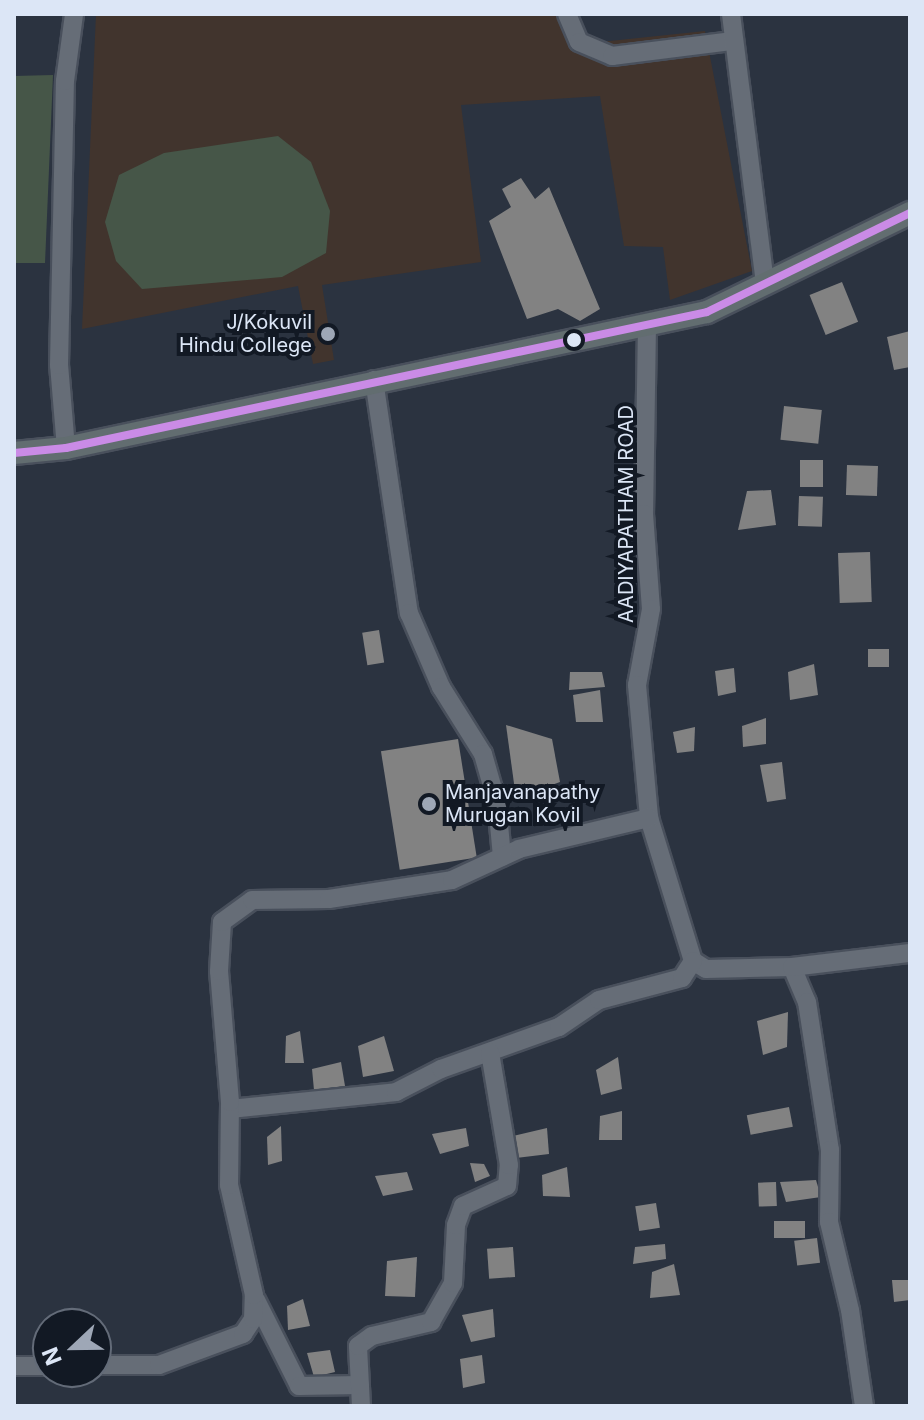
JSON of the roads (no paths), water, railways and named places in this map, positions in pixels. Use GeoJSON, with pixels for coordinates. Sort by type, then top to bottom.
{"type":"FeatureCollection","features":[{"type":"Feature","properties":{"kind":"main road"},"geometry":{"type":"LineString","coordinates":[[14,453],[66,448],[374,380],[707,312],[910,213]]}},
{"type":"Feature","properties":{"kind":"street"},"geometry":{"type":"LineString","coordinates":[[66,448],[59,365],[65,81],[74,14]]}},
{"type":"Feature","properties":{"kind":"street"},"geometry":{"type":"LineString","coordinates":[[567,14],[579,42],[612,56],[733,41]]}},
{"type":"Feature","properties":{"kind":"street"},"geometry":{"type":"LineString","coordinates":[[731,14],[765,285]]}},
{"type":"Feature","properties":{"kind":"street","name":"AADIYAPATHAM ROAD"},"geometry":{"type":"LineString","coordinates":[[647,325],[644,514],[651,609],[637,685],[649,818],[693,961]]}},
{"type":"Feature","properties":{"kind":"street"},"geometry":{"type":"LineString","coordinates":[[374,380],[409,613],[441,687],[483,754],[497,803],[502,857]]}},
{"type":"Feature","properties":{"kind":"street"},"geometry":{"type":"LineString","coordinates":[[360,1385],[299,1386],[254,1295],[229,1185],[230,1109],[219,971],[222,922],[252,900],[329,899],[452,880],[502,857],[649,818]]}},
{"type":"Feature","properties":{"kind":"street"},"geometry":{"type":"LineString","coordinates":[[230,1109],[396,1092],[559,1027],[599,1000],[682,978],[693,961],[706,969],[792,967],[910,953]]}},
{"type":"Feature","properties":{"kind":"street"},"geometry":{"type":"LineString","coordinates":[[792,967],[807,1002],[830,1150],[829,1222],[850,1310],[864,1406]]}},
{"type":"Feature","properties":{"kind":"street"},"geometry":{"type":"LineString","coordinates":[[361,1406],[358,1346],[372,1336],[431,1322],[453,1283],[456,1225],[463,1206],[507,1186],[509,1165],[490,1053]]}},
{"type":"Feature","properties":{"kind":"street"},"geometry":{"type":"LineString","coordinates":[[112,1365],[159,1365],[243,1334],[253,1319],[254,1295]]}},
{"type":"Feature","properties":{"kind":"place","name":"J/Kokuvil Hindu College"},"geometry":{"type":"Point","coordinates":[328,334]}},
{"type":"Feature","properties":{"kind":"place","name":"Manjavanapathy Murugan Kovil"},"geometry":{"type":"Point","coordinates":[429,804]}}]}
